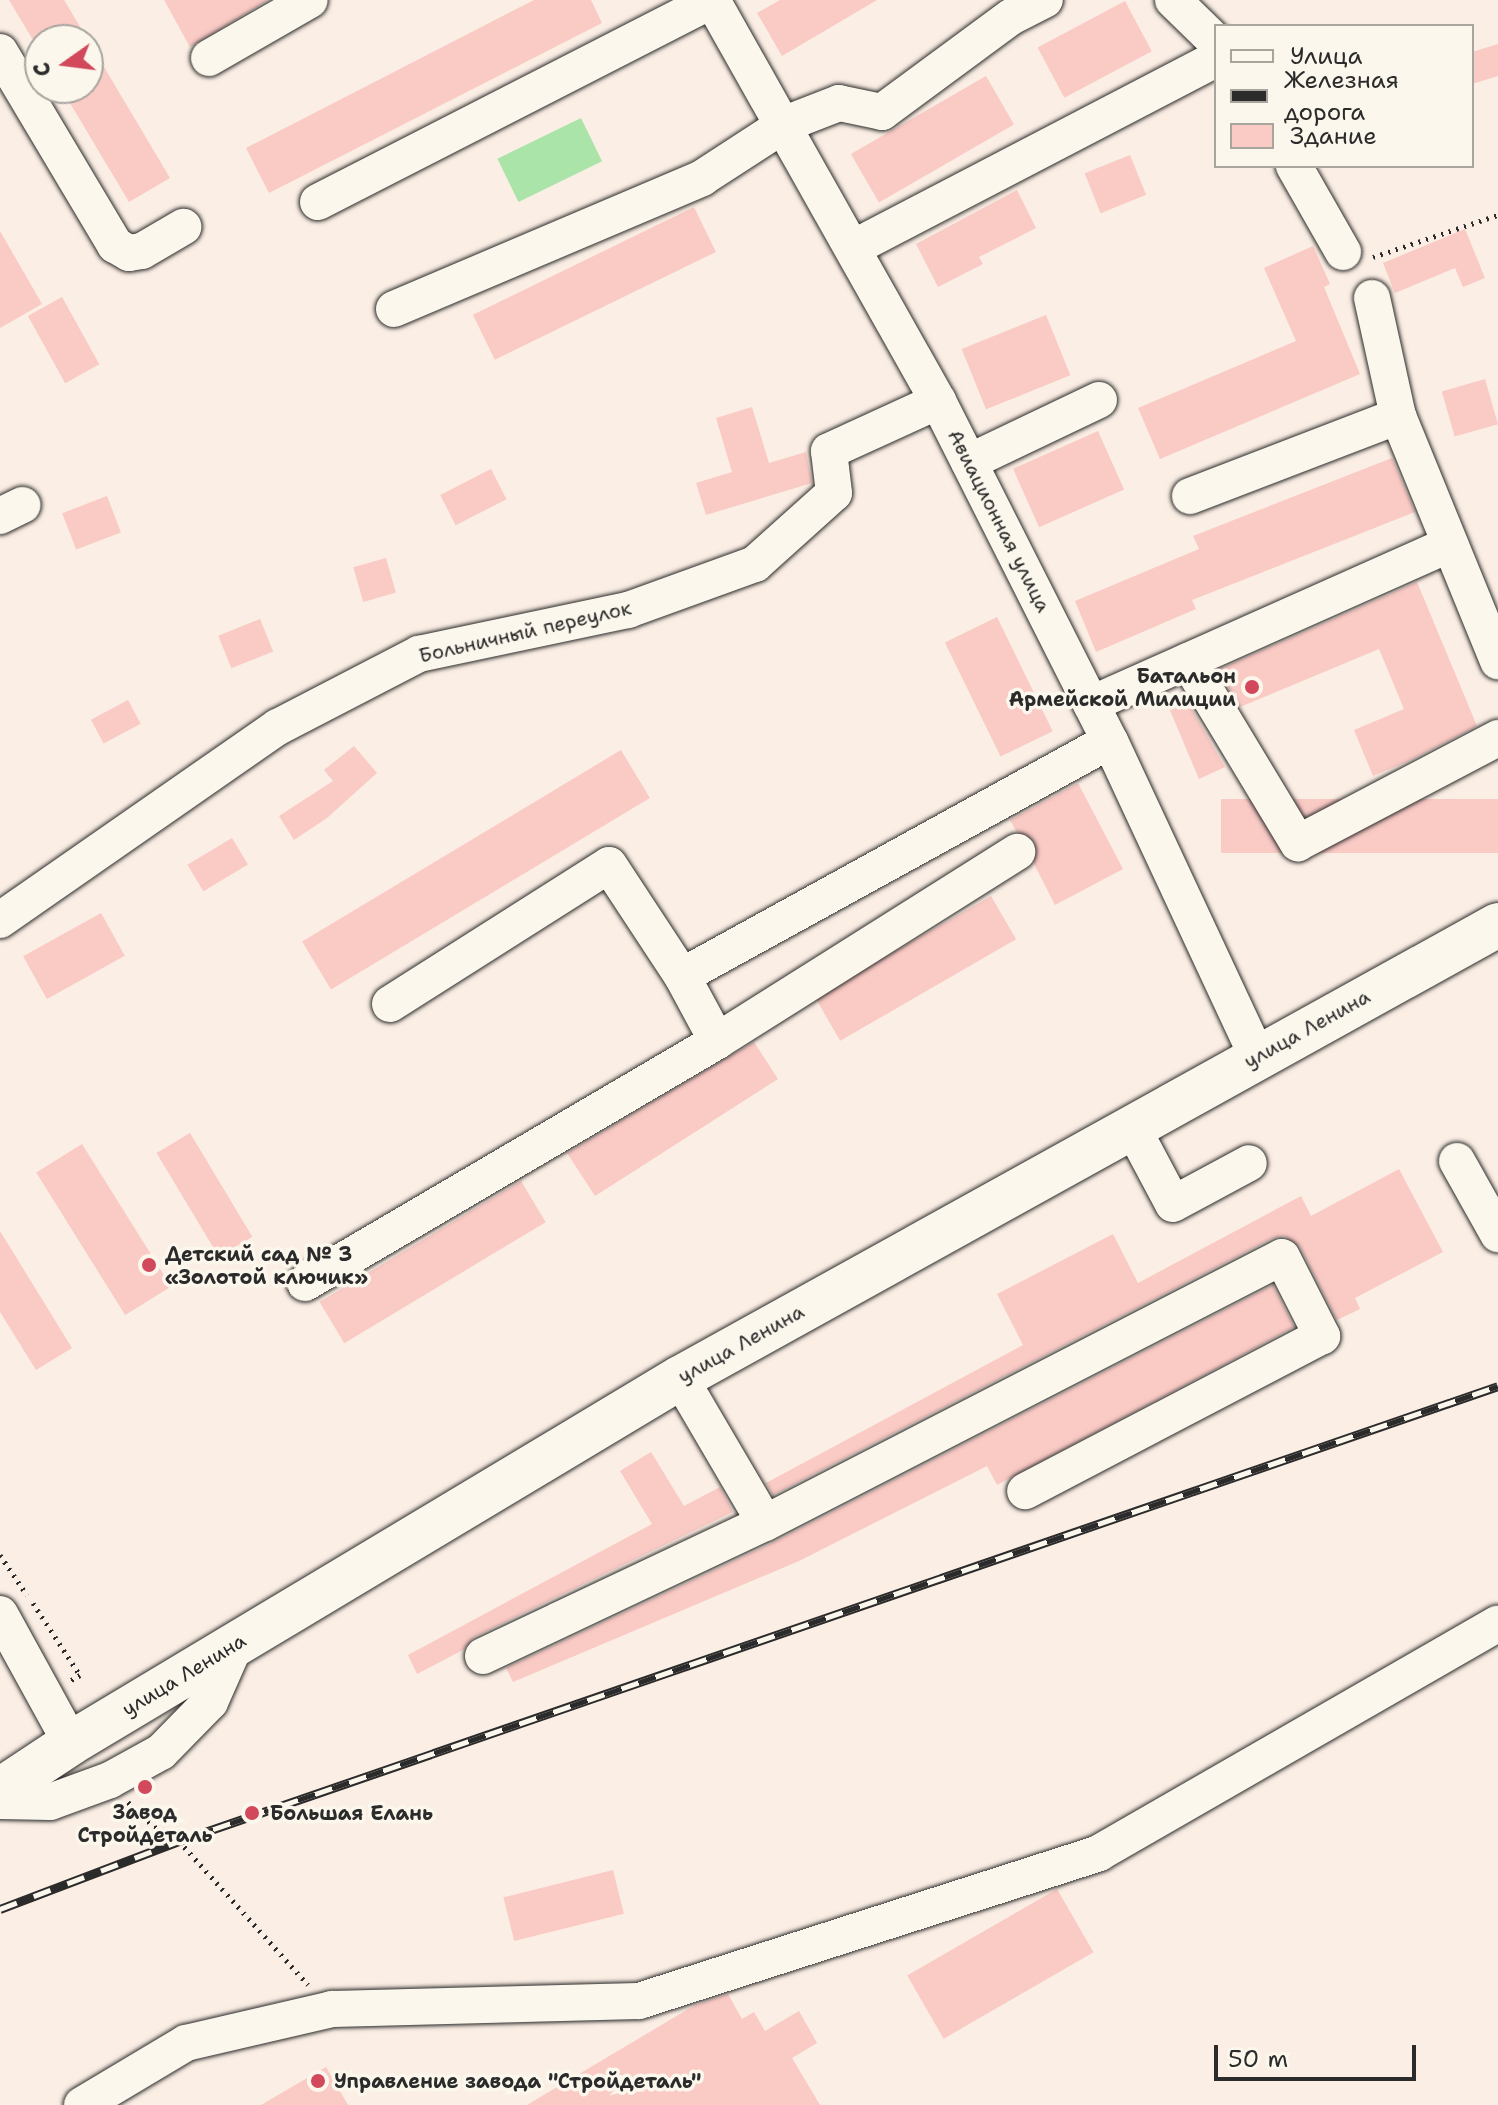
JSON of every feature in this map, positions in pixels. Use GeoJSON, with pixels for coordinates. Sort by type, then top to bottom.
{"type":"FeatureCollection","features":[{"type":"Feature","properties":{"kind":"main road","name":"улица Ленина"},"geometry":{"type":"LineString","coordinates":[[0,1790],[236,1643],[680,1378],[1131,1125],[1498,925]]}},
{"type":"Feature","properties":{"kind":"street"},"geometry":{"type":"LineString","coordinates":[[209,58],[310,0]]}},
{"type":"Feature","properties":{"kind":"street"},"geometry":{"type":"LineString","coordinates":[[318,202],[712,0]]}},
{"type":"Feature","properties":{"kind":"street","name":"Авиационная улица"},"geometry":{"type":"LineString","coordinates":[[712,0],[785,124],[938,401],[1110,741],[1257,1056]]}},
{"type":"Feature","properties":{"kind":"street"},"geometry":{"type":"LineString","coordinates":[[394,309],[702,178],[785,124],[839,103],[882,112],[1011,17],[1045,0]]}},
{"type":"Feature","properties":{"kind":"street"},"geometry":{"type":"LineString","coordinates":[[1173,0],[1214,40]]}},
{"type":"Feature","properties":{"kind":"street"},"geometry":{"type":"LineString","coordinates":[[0,52],[115,245],[129,253],[142,251],[183,227]]}},
{"type":"Feature","properties":{"kind":"street"},"geometry":{"type":"LineString","coordinates":[[853,248],[1214,60]]}},
{"type":"Feature","properties":{"kind":"street"},"geometry":{"type":"LineString","coordinates":[[1295,168],[1343,252]]}},
{"type":"Feature","properties":{"kind":"street"},"geometry":{"type":"LineString","coordinates":[[1372,298],[1398,416],[1498,661]]}},
{"type":"Feature","properties":{"kind":"street"},"geometry":{"type":"LineString","coordinates":[[969,462],[1099,400]]}},
{"type":"Feature","properties":{"kind":"street","name":"Больничный переулок"},"geometry":{"type":"LineString","coordinates":[[0,920],[278,727],[419,654],[628,610],[755,564],[834,493],[829,451],[938,401]]}},
{"type":"Feature","properties":{"kind":"street"},"geometry":{"type":"LineString","coordinates":[[1190,496],[1398,416]]}},
{"type":"Feature","properties":{"kind":"street"},"geometry":{"type":"LineString","coordinates":[[1091,704],[1450,544]]}},
{"type":"Feature","properties":{"kind":"street"},"geometry":{"type":"LineString","coordinates":[[1188,661],[1298,843],[1498,738]]}},
{"type":"Feature","properties":{"kind":"street"},"geometry":{"type":"LineString","coordinates":[[682,976],[1110,741]]}},
{"type":"Feature","properties":{"kind":"street"},"geometry":{"type":"LineString","coordinates":[[305,1283],[717,1041],[1017,852]]}},
{"type":"Feature","properties":{"kind":"street"},"geometry":{"type":"LineString","coordinates":[[390,1004],[609,865],[682,976],[717,1041]]}},
{"type":"Feature","properties":{"kind":"street"},"geometry":{"type":"LineString","coordinates":[[1131,1125],[1173,1204],[1249,1163]]}},
{"type":"Feature","properties":{"kind":"street"},"geometry":{"type":"LineString","coordinates":[[1457,1161],[1498,1234]]}},
{"type":"Feature","properties":{"kind":"street"},"geometry":{"type":"LineString","coordinates":[[483,1656],[765,1523],[1282,1257],[1322,1336],[1025,1491]]}},
{"type":"Feature","properties":{"kind":"street"},"geometry":{"type":"LineString","coordinates":[[680,1378],[765,1523]]}},
{"type":"Feature","properties":{"kind":"street"},"geometry":{"type":"LineString","coordinates":[[0,1614],[71,1743]]}},
{"type":"Feature","properties":{"kind":"street"},"geometry":{"type":"LineString","coordinates":[[82,2105],[186,2043],[332,2009],[639,2001],[1099,1853],[1498,1624]]}},
{"type":"Feature","properties":{"kind":"street"},"geometry":{"type":"LineString","coordinates":[[0,1801],[50,1802],[110,1780],[161,1752],[210,1702],[236,1643]]}},
{"type":"Feature","properties":{"kind":"path"},"geometry":{"type":"LineString","coordinates":[[1343,252],[1354,265],[1498,215]]}},
{"type":"Feature","properties":{"kind":"path"},"geometry":{"type":"LineString","coordinates":[[110,1780],[141,1817],[194,1856],[332,2009]]}},
{"type":"Feature","properties":{"kind":"green space"},"geometry":{"type":"Polygon","coordinates":[[[581,118],[602,161],[518,202],[497,159],[581,118]]]}},
{"type":"Feature","properties":{"kind":"building"},"geometry":{"type":"Polygon","coordinates":[[[9,0],[64,0],[78,24],[24,24],[9,0]]]}},
{"type":"Feature","properties":{"kind":"building"},"geometry":{"type":"Polygon","coordinates":[[[164,0],[268,0],[190,47],[164,0]]]}},
{"type":"Feature","properties":{"kind":"building"},"geometry":{"type":"Polygon","coordinates":[[[534,0],[591,0],[602,23],[269,193],[246,148],[534,0]]]}},
{"type":"Feature","properties":{"kind":"building"},"geometry":{"type":"Polygon","coordinates":[[[780,0],[877,0],[782,56],[757,13],[780,0]]]}},
{"type":"Feature","properties":{"kind":"building"},"geometry":{"type":"Polygon","coordinates":[[[1125,1],[1152,51],[1064,98],[1038,47],[1125,1]]]}},
{"type":"Feature","properties":{"kind":"building"},"geometry":{"type":"Polygon","coordinates":[[[1498,44],[1498,76],[1474,83],[1474,51],[1498,44]]]}},
{"type":"Feature","properties":{"kind":"building"},"geometry":{"type":"Polygon","coordinates":[[[104,67],[170,178],[129,202],[71,104],[104,104],[104,67]]]}},
{"type":"Feature","properties":{"kind":"building"},"geometry":{"type":"Polygon","coordinates":[[[986,76],[1014,124],[879,202],[851,154],[986,76]]]}},
{"type":"Feature","properties":{"kind":"building"},"geometry":{"type":"Polygon","coordinates":[[[1130,155],[1146,195],[1101,213],[1085,173],[1130,155]]]}},
{"type":"Feature","properties":{"kind":"building"},"geometry":{"type":"Polygon","coordinates":[[[1017,190],[1036,228],[979,257],[983,264],[938,287],[916,244],[1017,190]]]}},
{"type":"Feature","properties":{"kind":"building"},"geometry":{"type":"Polygon","coordinates":[[[694,207],[716,252],[495,360],[473,315],[694,207]]]}},
{"type":"Feature","properties":{"kind":"building"},"geometry":{"type":"Polygon","coordinates":[[[1465,229],[1485,278],[1463,287],[1455,268],[1395,293],[1383,263],[1465,229]]]}},
{"type":"Feature","properties":{"kind":"building"},"geometry":{"type":"Polygon","coordinates":[[[0,231],[42,304],[0,328],[0,231]]]}},
{"type":"Feature","properties":{"kind":"building"},"geometry":{"type":"Polygon","coordinates":[[[1313,246],[1330,284],[1324,287],[1360,374],[1160,459],[1138,408],[1296,341],[1264,268],[1313,246]]]}},
{"type":"Feature","properties":{"kind":"building"},"geometry":{"type":"Polygon","coordinates":[[[62,297],[99,364],[65,383],[28,316],[62,297]]]}},
{"type":"Feature","properties":{"kind":"building"},"geometry":{"type":"Polygon","coordinates":[[[1046,315],[1070,375],[986,409],[962,349],[1046,315]]]}},
{"type":"Feature","properties":{"kind":"building"},"geometry":{"type":"Polygon","coordinates":[[[1485,379],[1498,424],[1455,437],[1442,391],[1485,379]]]}},
{"type":"Feature","properties":{"kind":"building"},"geometry":{"type":"Polygon","coordinates":[[[752,407],[769,463],[806,452],[812,483],[706,515],[696,483],[732,472],[716,418],[752,407]]]}},
{"type":"Feature","properties":{"kind":"building"},"geometry":{"type":"Polygon","coordinates":[[[1098,431],[1124,489],[1039,527],[1013,469],[1098,431]]]}},
{"type":"Feature","properties":{"kind":"building"},"geometry":{"type":"Polygon","coordinates":[[[1392,458],[1415,512],[1192,600],[1196,609],[1096,652],[1075,601],[1199,549],[1193,536],[1392,458]]]}},
{"type":"Feature","properties":{"kind":"building"},"geometry":{"type":"Polygon","coordinates":[[[491,469],[506,499],[456,525],[440,495],[491,469]]]}},
{"type":"Feature","properties":{"kind":"building"},"geometry":{"type":"Polygon","coordinates":[[[107,496],[121,532],[76,550],[62,513],[107,496]]]}},
{"type":"Feature","properties":{"kind":"building"},"geometry":{"type":"Polygon","coordinates":[[[386,558],[396,593],[363,602],[353,567],[386,558]]]}},
{"type":"Feature","properties":{"kind":"building","name":"Батальон Армейской Милиции"},"geometry":{"type":"Polygon","coordinates":[[[1417,582],[1477,726],[1407,762],[1373,776],[1354,730],[1404,709],[1379,649],[1240,707],[1218,670],[1417,582]]]}},
{"type":"Feature","properties":{"kind":"building"},"geometry":{"type":"Polygon","coordinates":[[[997,617],[1053,731],[1001,757],[945,642],[997,617]]]}},
{"type":"Feature","properties":{"kind":"building"},"geometry":{"type":"Polygon","coordinates":[[[260,619],[273,651],[231,668],[218,636],[260,619]]]}},
{"type":"Feature","properties":{"kind":"building"},"geometry":{"type":"Polygon","coordinates":[[[1183,694],[1225,767],[1199,779],[1166,701],[1183,694]]]}},
{"type":"Feature","properties":{"kind":"building"},"geometry":{"type":"Polygon","coordinates":[[[128,700],[141,724],[104,744],[91,720],[128,700]]]}},
{"type":"Feature","properties":{"kind":"building"},"geometry":{"type":"Polygon","coordinates":[[[354,746],[377,773],[327,818],[294,840],[279,816],[333,781],[324,770],[354,746]]]}},
{"type":"Feature","properties":{"kind":"building"},"geometry":{"type":"Polygon","coordinates":[[[621,750],[650,798],[331,990],[302,942],[621,750]]]}},
{"type":"Feature","properties":{"kind":"building"},"geometry":{"type":"Polygon","coordinates":[[[1078,783],[1123,869],[1055,905],[1034,864],[1035,842],[1016,831],[1010,820],[1078,783]]]}},
{"type":"Feature","properties":{"kind":"building"},"geometry":{"type":"Polygon","coordinates":[[[1221,799],[1498,799],[1498,853],[1221,853],[1221,799]]]}},
{"type":"Feature","properties":{"kind":"building"},"geometry":{"type":"Polygon","coordinates":[[[232,838],[248,865],[203,891],[187,865],[232,838]]]}},
{"type":"Feature","properties":{"kind":"building"},"geometry":{"type":"Polygon","coordinates":[[[991,896],[1016,939],[840,1041],[815,998],[991,896]]]}},
{"type":"Feature","properties":{"kind":"building"},"geometry":{"type":"Polygon","coordinates":[[[101,913],[125,956],[47,999],[23,956],[101,913]]]}},
{"type":"Feature","properties":{"kind":"building"},"geometry":{"type":"Polygon","coordinates":[[[754,1042],[778,1079],[595,1196],[567,1153],[754,1042]]]}},
{"type":"Feature","properties":{"kind":"building"},"geometry":{"type":"Polygon","coordinates":[[[190,1133],[252,1237],[219,1257],[157,1153],[190,1133]]]}},
{"type":"Feature","properties":{"kind":"building"},"geometry":{"type":"Polygon","coordinates":[[[82,1144],[171,1286],[125,1315],[36,1173],[82,1144]]]}},
{"type":"Feature","properties":{"kind":"building"},"geometry":{"type":"Polygon","coordinates":[[[1399,1169],[1443,1252],[1355,1298],[1360,1309],[1337,1320],[1300,1247],[1284,1236],[1273,1238],[773,1495],[766,1483],[1023,1345],[997,1294],[1113,1234],[1138,1283],[1301,1196],[1311,1216],[1399,1169]]]}},
{"type":"Feature","properties":{"kind":"building"},"geometry":{"type":"Polygon","coordinates":[[[521,1181],[546,1222],[344,1343],[320,1302],[521,1181]]]}},
{"type":"Feature","properties":{"kind":"building"},"geometry":{"type":"Polygon","coordinates":[[[0,1231],[72,1348],[36,1370],[0,1312],[0,1231]]]}},
{"type":"Feature","properties":{"kind":"building"},"geometry":{"type":"Polygon","coordinates":[[[1273,1285],[1294,1327],[997,1485],[987,1466],[799,1561],[513,1682],[506,1668],[774,1542],[1273,1285]]]}},
{"type":"Feature","properties":{"kind":"building"},"geometry":{"type":"Polygon","coordinates":[[[651,1452],[684,1506],[720,1487],[733,1512],[474,1637],[463,1650],[417,1674],[408,1655],[652,1524],[620,1471],[651,1452]]]}},
{"type":"Feature","properties":{"kind":"building"},"geometry":{"type":"Polygon","coordinates":[[[613,1870],[624,1914],[514,1941],[503,1897],[613,1870]]]}},
{"type":"Feature","properties":{"kind":"building"},"geometry":{"type":"Polygon","coordinates":[[[1057,1889],[1094,1952],[944,2039],[907,1976],[1057,1889]]]}},
{"type":"Feature","properties":{"kind":"building"},"geometry":{"type":"Polygon","coordinates":[[[728,1994],[742,2019],[754,2012],[765,2031],[799,2011],[817,2043],[792,2058],[820,2105],[527,2105],[695,2005],[728,1994]]]}},
{"type":"Feature","properties":{"kind":"building","name":"Управление завода \"Стройдеталь\""},"geometry":{"type":"Polygon","coordinates":[[[326,2067],[348,2105],[261,2105],[326,2067]]]}},
{"type":"Feature","properties":{"kind":"railway"},"geometry":{"type":"LineString","coordinates":[[0,1909],[179,1841],[1498,1386]]}},
{"type":"Feature","properties":{"kind":"place","name":"Батальон Армейской Милиции"},"geometry":{"type":"Point","coordinates":[1252,687]}},
{"type":"Feature","properties":{"kind":"place","name":"Детский сад № 3 «Золотой ключик»"},"geometry":{"type":"Point","coordinates":[149,1265]}},
{"type":"Feature","properties":{"kind":"place","name":"Завод Стройдеталь"},"geometry":{"type":"Point","coordinates":[145,1787]}},
{"type":"Feature","properties":{"kind":"place","name":"Большая Елань"},"geometry":{"type":"Point","coordinates":[252,1813]}},
{"type":"Feature","properties":{"kind":"place","name":"Управление завода \"Стройдеталь\""},"geometry":{"type":"Point","coordinates":[318,2081]}}]}
